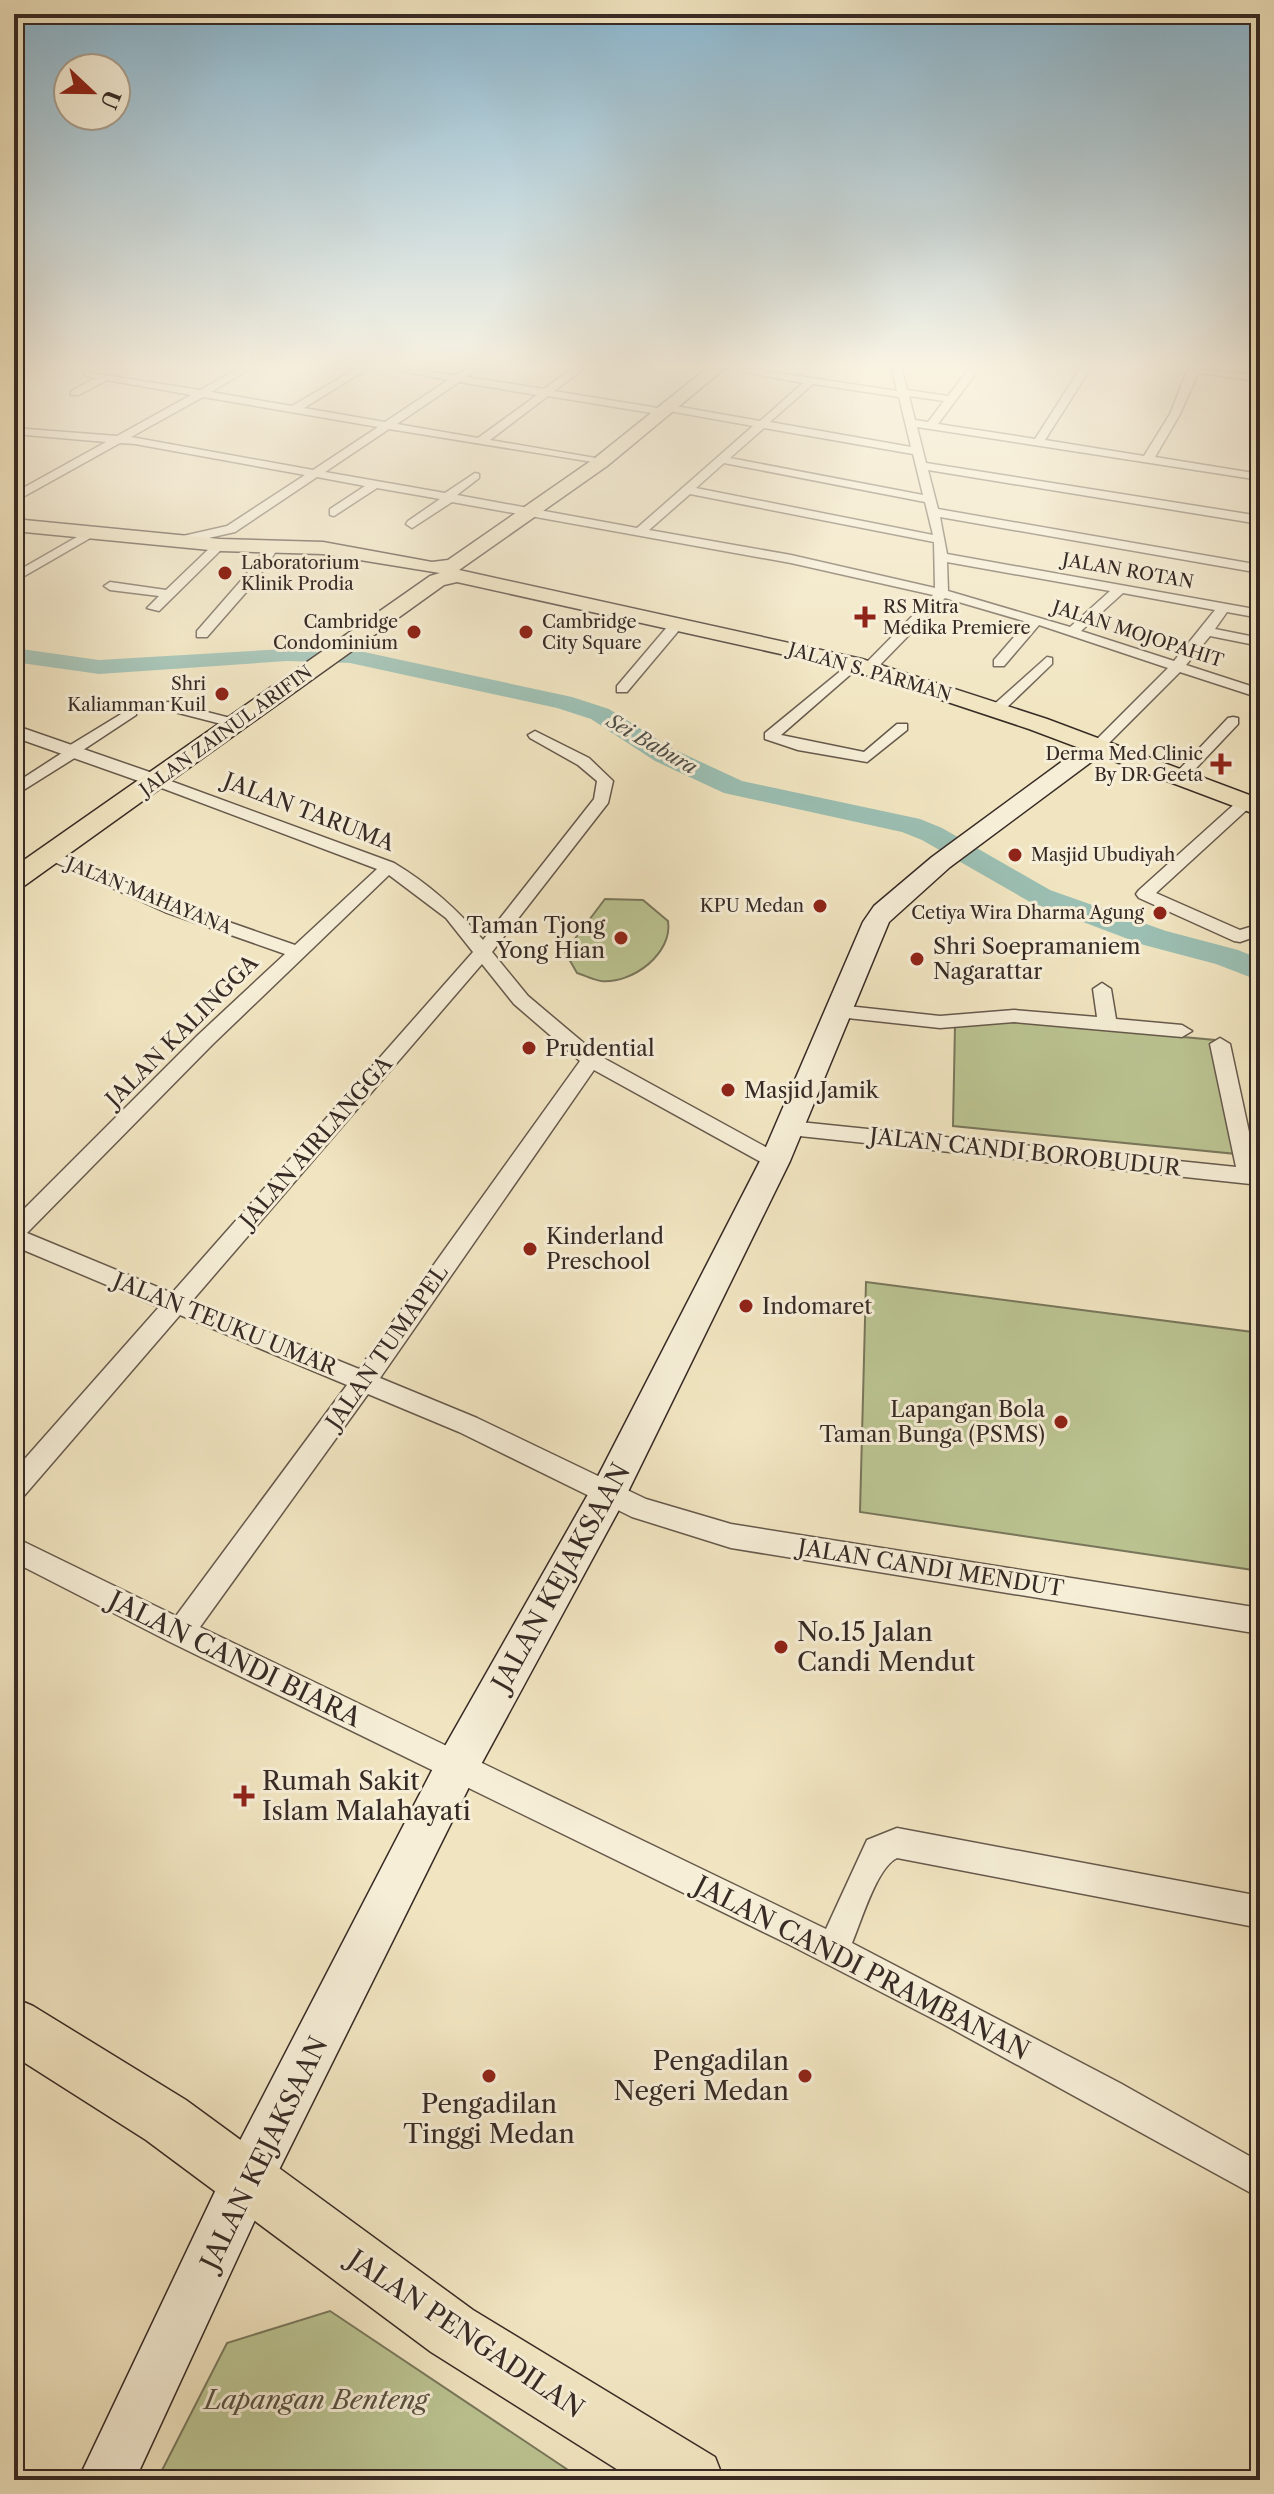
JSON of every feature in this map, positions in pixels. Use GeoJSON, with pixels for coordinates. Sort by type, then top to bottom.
{"type":"FeatureCollection","features":[{"type":"Feature","properties":{"kind":"main road"},"geometry":{"type":"LineString","coordinates":[[14,525],[178,541],[225,537],[245,546],[348,552],[435,574],[463,570],[531,512],[568,485]]}},
{"type":"Feature","properties":{"kind":"main road","name":"JALAN S. PARMAN"},"geometry":{"type":"LineString","coordinates":[[463,570],[862,666],[1098,746],[1253,806]]}},
{"type":"Feature","properties":{"kind":"main road","name":"JALAN ZAINUL ARIFIN"},"geometry":{"type":"LineString","coordinates":[[14,880],[350,642],[435,574]]}},
{"type":"Feature","properties":{"kind":"main road","name":"JALAN KEJAKSAAN"},"geometry":{"type":"LineString","coordinates":[[106,2480],[248,2178],[456,1768],[608,1494],[775,1161],[857,961],[883,911],[941,862],[1098,746]]}},
{"type":"Feature","properties":{"kind":"main road","name":"JALAN PENGADILAN"},"geometry":{"type":"LineString","coordinates":[[14,2025],[166,2120],[452,2331],[692,2480]]}},
{"type":"Feature","properties":{"kind":"street"},"geometry":{"type":"LineString","coordinates":[[14,498],[36,485]]}},
{"type":"Feature","properties":{"kind":"street"},"geometry":{"type":"LineString","coordinates":[[154,608],[225,537],[296,485]]}},
{"type":"Feature","properties":{"kind":"street"},"geometry":{"type":"LineString","coordinates":[[334,512],[373,485]]}},
{"type":"Feature","properties":{"kind":"street","name":"JALAN MOJOPAHIT"},"geometry":{"type":"LineString","coordinates":[[389,485],[791,559],[942,593],[1073,631],[1260,694]]}},
{"type":"Feature","properties":{"kind":"street"},"geometry":{"type":"LineString","coordinates":[[412,524],[464,485]]}},
{"type":"Feature","properties":{"kind":"street"},"geometry":{"type":"LineString","coordinates":[[640,531],[694,485]]}},
{"type":"Feature","properties":{"kind":"street"},"geometry":{"type":"LineString","coordinates":[[838,485],[1260,569]]}},
{"type":"Feature","properties":{"kind":"street"},"geometry":{"type":"LineString","coordinates":[[902,727],[867,757],[798,745],[770,736],[862,666],[942,593],[940,540],[926,485]]}},
{"type":"Feature","properties":{"kind":"street"},"geometry":{"type":"LineString","coordinates":[[1046,485],[1260,520]]}},
{"type":"Feature","properties":{"kind":"street"},"geometry":{"type":"LineString","coordinates":[[689,490],[940,540]]}},
{"type":"Feature","properties":{"kind":"street"},"geometry":{"type":"LineString","coordinates":[[14,578],[93,533]]}},
{"type":"Feature","properties":{"kind":"street"},"geometry":{"type":"LineString","coordinates":[[202,634],[250,579],[273,547]]}},
{"type":"Feature","properties":{"kind":"street","name":"JALAN ROTAN"},"geometry":{"type":"LineString","coordinates":[[942,557],[1260,614]]}},
{"type":"Feature","properties":{"kind":"street"},"geometry":{"type":"LineString","coordinates":[[110,586],[169,594]]}},
{"type":"Feature","properties":{"kind":"street"},"geometry":{"type":"LineString","coordinates":[[1073,631],[1121,588]]}},
{"type":"Feature","properties":{"kind":"street"},"geometry":{"type":"LineString","coordinates":[[1098,746],[1208,632],[1224,607]]}},
{"type":"Feature","properties":{"kind":"street"},"geometry":{"type":"LineString","coordinates":[[999,663],[1036,620]]}},
{"type":"Feature","properties":{"kind":"street"},"geometry":{"type":"LineString","coordinates":[[622,689],[678,623]]}},
{"type":"Feature","properties":{"kind":"street"},"geometry":{"type":"LineString","coordinates":[[1208,632],[1260,642]]}},
{"type":"Feature","properties":{"kind":"street"},"geometry":{"type":"LineString","coordinates":[[996,710],[1047,661]]}},
{"type":"Feature","properties":{"kind":"street"},"geometry":{"type":"LineString","coordinates":[[168,706],[237,724]]}},
{"type":"Feature","properties":{"kind":"street"},"geometry":{"type":"LineString","coordinates":[[14,791],[131,712]]}},
{"type":"Feature","properties":{"kind":"street"},"geometry":{"type":"LineString","coordinates":[[1179,778],[1233,721]]}},
{"type":"Feature","properties":{"kind":"street"},"geometry":{"type":"LineString","coordinates":[[14,731],[157,781]]}},
{"type":"Feature","properties":{"kind":"street","name":"JALAN AIRLANGGA"},"geometry":{"type":"LineString","coordinates":[[14,1489],[483,952],[602,800],[606,786],[603,779],[584,763],[535,735]]}},
{"type":"Feature","properties":{"kind":"street","name":"JALAN TARUMA"},"geometry":{"type":"LineString","coordinates":[[157,781],[388,867],[409,879],[452,914],[521,1000],[591,1060],[775,1161]]}},
{"type":"Feature","properties":{"kind":"street"},"geometry":{"type":"LineString","coordinates":[[1253,806],[1145,894],[1240,937],[1260,929]]}},
{"type":"Feature","properties":{"kind":"street","name":"JALAN MAHAYANA"},"geometry":{"type":"LineString","coordinates":[[49,856],[171,908],[296,952]]}},
{"type":"Feature","properties":{"kind":"street","name":"JALAN KALINGGA"},"geometry":{"type":"LineString","coordinates":[[14,1235],[296,952],[388,867]]}},
{"type":"Feature","properties":{"kind":"street"},"geometry":{"type":"LineString","coordinates":[[1102,989],[1107,1024]]}},
{"type":"Feature","properties":{"kind":"street"},"geometry":{"type":"LineString","coordinates":[[838,1011],[940,1022],[1014,1016],[1182,1031]]}},
{"type":"Feature","properties":{"kind":"street"},"geometry":{"type":"LineString","coordinates":[[1220,1044],[1254,1176]]}},
{"type":"Feature","properties":{"kind":"street","name":"JALAN TUMAPEL"},"geometry":{"type":"LineString","coordinates":[[180,1633],[364,1381],[591,1060]]}},
{"type":"Feature","properties":{"kind":"street","name":"JALAN CANDI BOROBUDUR"},"geometry":{"type":"LineString","coordinates":[[790,1128],[1254,1176]]}},
{"type":"Feature","properties":{"kind":"street","name":"JALAN TEUKU UMAR"},"geometry":{"type":"LineString","coordinates":[[14,1235],[468,1425],[608,1494]]}},
{"type":"Feature","properties":{"kind":"street","name":"JALAN CANDI MENDUT"},"geometry":{"type":"LineString","coordinates":[[608,1494],[641,1509],[731,1536],[1260,1621]]}},
{"type":"Feature","properties":{"kind":"street","name":"JALAN CANDI BIARA"},"geometry":{"type":"LineString","coordinates":[[14,1549],[456,1768]]}},
{"type":"Feature","properties":{"kind":"street","name":"JALAN CANDI PRAMBANAN"},"geometry":{"type":"LineString","coordinates":[[456,1768],[833,1949],[1145,2113],[1260,2181]]}},
{"type":"Feature","properties":{"kind":"street"},"geometry":{"type":"LineString","coordinates":[[833,1949],[871,1862],[878,1851],[897,1843],[1260,1912]]}},
{"type":"Feature","properties":{"kind":"green space","name":"Taman Tjong Yong Hian"},"geometry":{"type":"Polygon","coordinates":[[[605,899],[643,900],[668,921],[668,933],[657,955],[638,972],[613,981],[595,980],[577,973],[565,952],[605,899]]]}},
{"type":"Feature","properties":{"kind":"green space"},"geometry":{"type":"Polygon","coordinates":[[[988,1019],[1215,1040],[1237,1154],[953,1126],[955,1025],[988,1019]]]}},
{"type":"Feature","properties":{"kind":"green space","name":"Lapangan Bola Taman Bunga (PSMS)"},"geometry":{"type":"Polygon","coordinates":[[[866,1282],[1260,1333],[1260,1571],[860,1512],[866,1282]]]}},
{"type":"Feature","properties":{"kind":"green space","name":"Lapangan Benteng"},"geometry":{"type":"Polygon","coordinates":[[[330,2311],[583,2480],[157,2480],[227,2343],[330,2311]]]}},
{"type":"Feature","properties":{"kind":"waterway","name":"Sei Babura"},"geometry":{"type":"LineString","coordinates":[[14,655],[99,667],[287,654],[350,656],[563,702],[600,714],[664,755],[734,787],[910,825],[932,834],[1040,896],[1155,938],[1227,957],[1260,971]]}},
{"type":"Feature","properties":{"kind":"place","name":"Laboratorium Klinik Prodia"},"geometry":{"type":"Point","coordinates":[225,573]}},
{"type":"Feature","properties":{"kind":"place","name":"RS Mitra Medika Premiere"},"geometry":{"type":"Point","coordinates":[865,617]}},
{"type":"Feature","properties":{"kind":"place","name":"Cambridge Condominium"},"geometry":{"type":"Point","coordinates":[414,632]}},
{"type":"Feature","properties":{"kind":"place","name":"Cambridge City Square"},"geometry":{"type":"Point","coordinates":[526,632]}},
{"type":"Feature","properties":{"kind":"place","name":"Shri Kaliamman Kuil"},"geometry":{"type":"Point","coordinates":[222,694]}},
{"type":"Feature","properties":{"kind":"place","name":"Derma Med Clinic By DR Geeta"},"geometry":{"type":"Point","coordinates":[1221,764]}},
{"type":"Feature","properties":{"kind":"place","name":"Masjid Ubudiyah"},"geometry":{"type":"Point","coordinates":[1015,855]}},
{"type":"Feature","properties":{"kind":"place","name":"KPU Medan"},"geometry":{"type":"Point","coordinates":[820,906]}},
{"type":"Feature","properties":{"kind":"place","name":"Cetiya Wira Dharma Agung"},"geometry":{"type":"Point","coordinates":[1160,913]}},
{"type":"Feature","properties":{"kind":"place","name":"Taman Tjong Yong Hian"},"geometry":{"type":"Point","coordinates":[621,938]}},
{"type":"Feature","properties":{"kind":"place","name":"Shri Soepramaniem Nagarattar"},"geometry":{"type":"Point","coordinates":[917,959]}},
{"type":"Feature","properties":{"kind":"place","name":"Prudential"},"geometry":{"type":"Point","coordinates":[529,1048]}},
{"type":"Feature","properties":{"kind":"place","name":"Masjid Jamik"},"geometry":{"type":"Point","coordinates":[728,1090]}},
{"type":"Feature","properties":{"kind":"place","name":"Kinderland Preschool"},"geometry":{"type":"Point","coordinates":[530,1249]}},
{"type":"Feature","properties":{"kind":"place","name":"Indomaret"},"geometry":{"type":"Point","coordinates":[746,1306]}},
{"type":"Feature","properties":{"kind":"place","name":"Lapangan Bola Taman Bunga (PSMS)"},"geometry":{"type":"Point","coordinates":[1061,1422]}},
{"type":"Feature","properties":{"kind":"place","name":"No.15 Jalan Candi Mendut"},"geometry":{"type":"Point","coordinates":[781,1647]}},
{"type":"Feature","properties":{"kind":"place","name":"Rumah Sakit Islam Malahayati"},"geometry":{"type":"Point","coordinates":[244,1796]}},
{"type":"Feature","properties":{"kind":"place","name":"Pengadilan Tinggi Medan"},"geometry":{"type":"Point","coordinates":[489,2076]}},
{"type":"Feature","properties":{"kind":"place","name":"Pengadilan Negeri Medan"},"geometry":{"type":"Point","coordinates":[805,2076]}}]}
